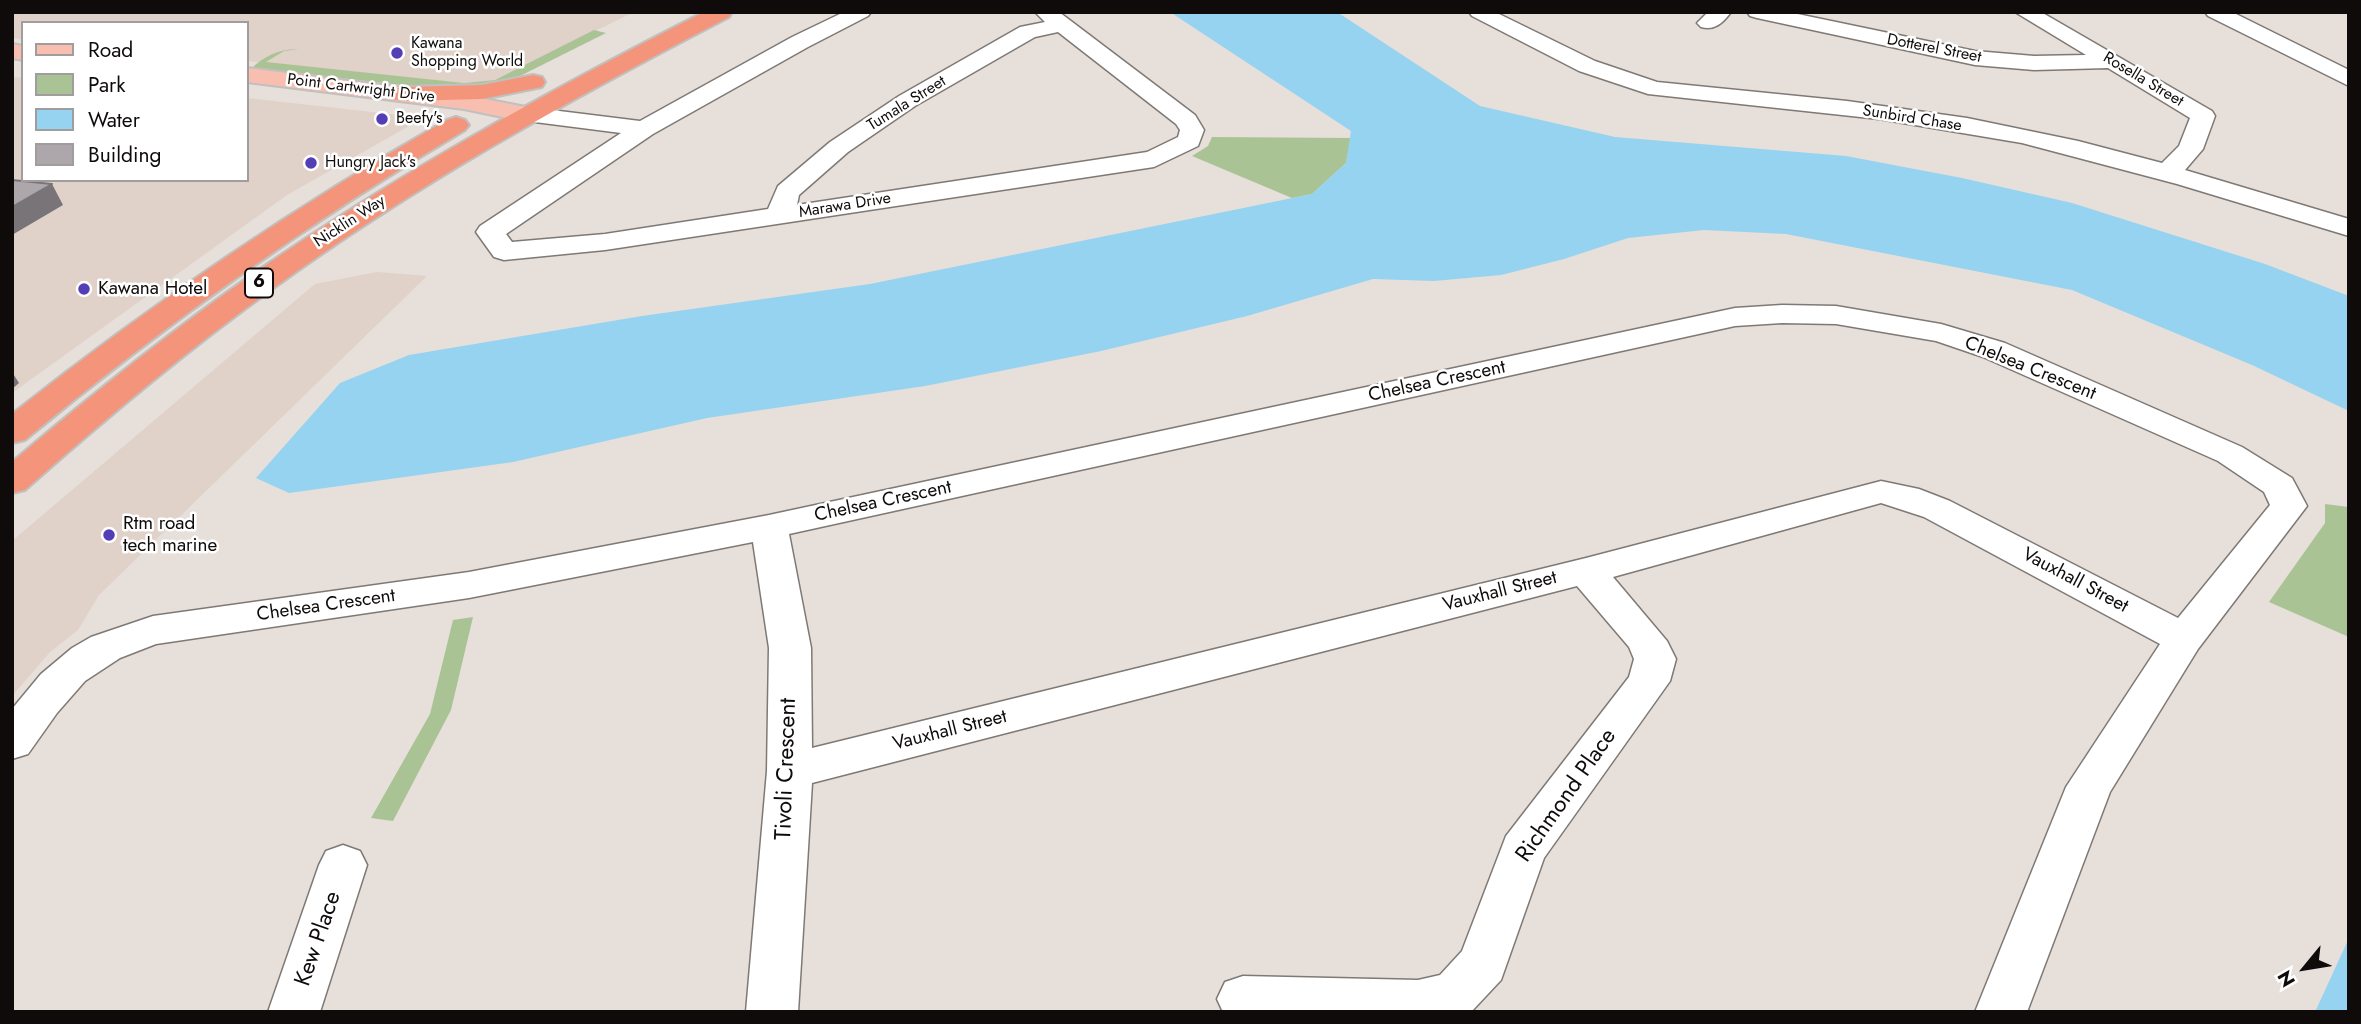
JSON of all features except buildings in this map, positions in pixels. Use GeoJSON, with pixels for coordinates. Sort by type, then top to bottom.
{"type":"FeatureCollection","features":[{"type":"Feature","properties":{"kind":"highway"},"geometry":{"type":"LineString","coordinates":[[628,35],[678,12]]}},
{"type":"Feature","properties":{"kind":"highway","name":"Nicklin Way"},"geometry":{"type":"LineString","coordinates":[[12,482],[153,363],[268,278],[434,167],[527,114],[721,12]]}},
{"type":"Feature","properties":{"kind":"highway","name":"Nicklin Way"},"geometry":{"type":"LineString","coordinates":[[12,432],[132,337],[245,256],[398,157],[543,77],[482,92],[402,94]]}},
{"type":"Feature","properties":{"kind":"main road","name":"Point Cartwright Drive"},"geometry":{"type":"LineString","coordinates":[[248,75],[402,94],[482,110]]}},
{"type":"Feature","properties":{"kind":"main road","name":"Point Cartwright Drive"},"geometry":{"type":"LineString","coordinates":[[248,87],[527,114]]}},
{"type":"Feature","properties":{"kind":"street","name":"Marawa Drive"},"geometry":{"type":"LineString","coordinates":[[861,12],[800,42],[644,129],[491,232],[504,251],[605,242],[1154,159],[1189,141],[1192,130],[1186,120],[1053,19]]}},
{"type":"Feature","properties":{"kind":"street","name":"Sunbird Chase"},"geometry":{"type":"LineString","coordinates":[[1479,12],[1592,70],[1657,89],[1912,116],[2070,147],[2168,172],[2349,228]]}},
{"type":"Feature","properties":{"kind":"street","name":"Dotterel Street"},"geometry":{"type":"LineString","coordinates":[[1757,12],[1975,58],[2034,63],[2113,61]]}},
{"type":"Feature","properties":{"kind":"street","name":"Rosella Street"},"geometry":{"type":"LineString","coordinates":[[2025,12],[2203,116],[2190,149],[2168,172]]}},
{"type":"Feature","properties":{"kind":"street"},"geometry":{"type":"LineString","coordinates":[[2215,12],[2349,79]]}},
{"type":"Feature","properties":{"kind":"street","name":"Tumala Street"},"geometry":{"type":"LineString","coordinates":[[780,216],[787,192],[839,147],[907,101],[1053,19]]}},
{"type":"Feature","properties":{"kind":"street"},"geometry":{"type":"LineString","coordinates":[[527,114],[644,129]]}},
{"type":"Feature","properties":{"kind":"street","name":"Chelsea Crescent"},"geometry":{"type":"LineString","coordinates":[[12,742],[45,696],[96,650],[126,637],[153,630],[470,585],[769,527],[1735,317],[1836,315],[1941,334],[1994,350],[2230,454],[2279,486],[2289,506],[2184,639],[2089,787],[2001,1012]]}},
{"type":"Feature","properties":{"kind":"street","name":"Vauxhall Street"},"geometry":{"type":"LineString","coordinates":[[790,771],[1586,571],[1881,492],[1906,497],[1937,509],[2184,639]]}},
{"type":"Feature","properties":{"kind":"street","name":"Tivoli Crescent"},"geometry":{"type":"LineString","coordinates":[[769,527],[790,648],[790,771],[772,1012]]}},
{"type":"Feature","properties":{"kind":"street","name":"Richmond Place"},"geometry":{"type":"LineString","coordinates":[[1243,999],[1418,1004],[1456,994],[1483,964],[1523,850],[1649,681],[1655,659],[1647,641],[1586,571]]}},
{"type":"Feature","properties":{"kind":"street","name":"Kew Place"},"geometry":{"type":"LineString","coordinates":[[294,1012],[343,865]]}},
{"type":"Feature","properties":{"kind":"shaded area","name":"Kawana Shopping World"},"geometry":{"type":"Polygon","coordinates":[[[12,12],[634,12],[495,80],[464,83],[248,61],[248,21],[21,21],[21,39],[12,38],[12,12]]]}},
{"type":"Feature","properties":{"kind":"shaded area","name":"Kawana Hotel"},"geometry":{"type":"Polygon","coordinates":[[[12,77],[21,78],[21,182],[248,182],[248,98],[407,116],[410,120],[409,126],[287,195],[12,393],[12,77]]]}},
{"type":"Feature","properties":{"kind":"shaded area"},"geometry":{"type":"Polygon","coordinates":[[[377,272],[427,276],[99,595],[78,630],[50,652],[12,696],[12,541],[315,284],[377,272]]]}},
{"type":"Feature","properties":{"kind":"green space"},"geometry":{"type":"Polygon","coordinates":[[[594,30],[606,33],[504,84],[436,89],[252,68],[273,54],[285,50],[298,49],[284,51],[266,62],[464,83],[495,80],[594,30]]]}},
{"type":"Feature","properties":{"kind":"green space"},"geometry":{"type":"Polygon","coordinates":[[[1212,137],[1351,138],[1346,163],[1312,194],[1292,198],[1192,156],[1208,146],[1212,137]]]}},
{"type":"Feature","properties":{"kind":"green space"},"geometry":{"type":"Polygon","coordinates":[[[2325,504],[2349,507],[2349,637],[2269,602],[2325,523],[2325,504]]]}},
{"type":"Feature","properties":{"kind":"green space"},"geometry":{"type":"Polygon","coordinates":[[[473,617],[451,710],[393,821],[371,818],[430,714],[453,620],[473,617]]]}},
{"type":"Feature","properties":{"kind":"water"},"geometry":{"type":"Polygon","coordinates":[[[1170,12],[1337,12],[1480,106],[1615,137],[1846,156],[1962,178],[2072,203],[2265,264],[2349,296],[2349,411],[2252,365],[2072,290],[1786,234],[1704,230],[1628,238],[1564,259],[1501,275],[1434,281],[1373,279],[1247,316],[1101,351],[925,386],[707,418],[513,462],[289,493],[256,478],[340,383],[409,355],[642,316],[870,284],[1312,194],[1346,163],[1351,131],[1170,12]]]}},
{"type":"Feature","properties":{"kind":"water"},"geometry":{"type":"Polygon","coordinates":[[[2349,938],[2349,1012],[2315,1012],[2349,938]]]}},
{"type":"Feature","properties":{"kind":"place","name":"Kawana Shopping World"},"geometry":{"type":"Point","coordinates":[397,53]}},
{"type":"Feature","properties":{"kind":"place","name":"Beefy's"},"geometry":{"type":"Point","coordinates":[382,119]}},
{"type":"Feature","properties":{"kind":"place","name":"Hungry Jack's"},"geometry":{"type":"Point","coordinates":[311,163]}},
{"type":"Feature","properties":{"kind":"place","name":"Kawana Hotel"},"geometry":{"type":"Point","coordinates":[84,289]}},
{"type":"Feature","properties":{"kind":"place","name":"Rtm road tech marine"},"geometry":{"type":"Point","coordinates":[109,535]}}]}
